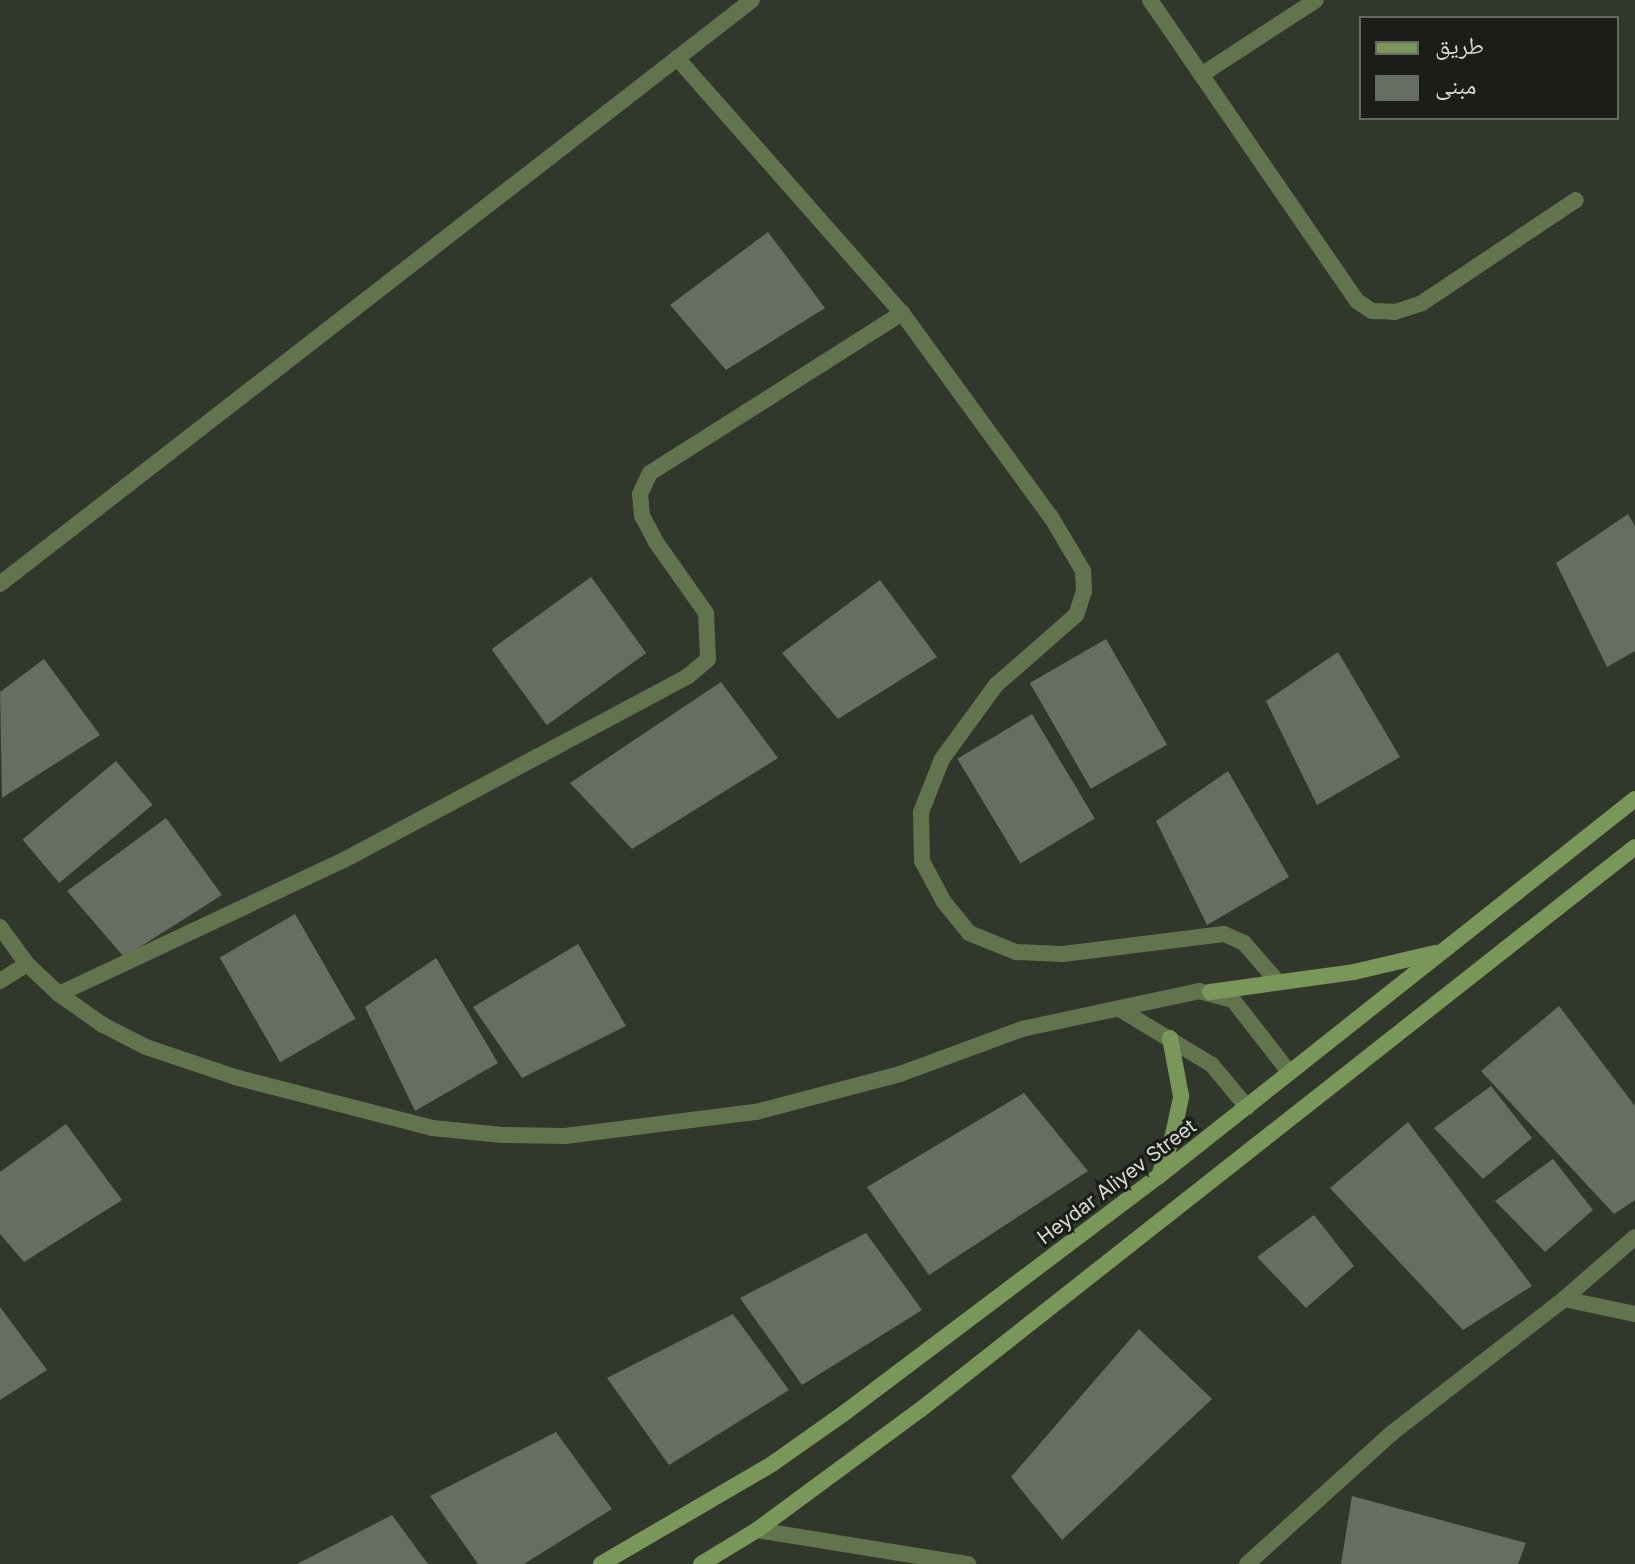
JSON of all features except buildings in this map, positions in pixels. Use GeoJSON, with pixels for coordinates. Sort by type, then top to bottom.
{"type":"FeatureCollection","features":[{"type":"Feature","properties":{"kind":"main road","name":"Heydar Aliyev Street"},"geometry":{"type":"LineString","coordinates":[[601,1564],[772,1464],[1159,1176],[1635,799]]}},
{"type":"Feature","properties":{"kind":"main road"},"geometry":{"type":"LineString","coordinates":[[701,1564],[757,1530],[945,1391],[1635,847]]}},
{"type":"Feature","properties":{"kind":"main road"},"geometry":{"type":"LineString","coordinates":[[1210,992],[1354,972],[1441,952]]}},
{"type":"Feature","properties":{"kind":"main road"},"geometry":{"type":"LineString","coordinates":[[1159,1176],[1173,1135],[1181,1096],[1170,1038]]}},
{"type":"Feature","properties":{"kind":"street"},"geometry":{"type":"LineString","coordinates":[[0,584],[752,0]]}},
{"type":"Feature","properties":{"kind":"street"},"geometry":{"type":"LineString","coordinates":[[1150,0],[1357,301],[1372,311],[1395,312],[1422,303],[1576,200]]}},
{"type":"Feature","properties":{"kind":"street"},"geometry":{"type":"LineString","coordinates":[[1201,75],[1316,0]]}},
{"type":"Feature","properties":{"kind":"street"},"geometry":{"type":"LineString","coordinates":[[677,58],[902,313],[1051,517],[1083,571],[1084,591],[1076,615],[996,685],[942,759],[921,812],[922,861],[944,902],[969,933],[1016,952],[1063,954],[1224,934],[1244,943],[1278,982]]}},
{"type":"Feature","properties":{"kind":"street"},"geometry":{"type":"LineString","coordinates":[[59,994],[344,860],[688,676],[708,659],[706,613],[656,542],[642,516],[640,494],[650,473],[902,313]]}},
{"type":"Feature","properties":{"kind":"street"},"geometry":{"type":"LineString","coordinates":[[0,927],[27,964],[59,994],[103,1025],[146,1047],[235,1077],[432,1128],[503,1135],[580,1135],[756,1112],[900,1074],[1022,1029],[1121,1010],[1187,993],[1210,992],[1233,1000],[1289,1072]]}},
{"type":"Feature","properties":{"kind":"street"},"geometry":{"type":"LineString","coordinates":[[0,981],[27,964]]}},
{"type":"Feature","properties":{"kind":"street"},"geometry":{"type":"LineString","coordinates":[[1121,1010],[1212,1065],[1247,1107]]}},
{"type":"Feature","properties":{"kind":"street"},"geometry":{"type":"LineString","coordinates":[[1247,1564],[1392,1433],[1564,1299],[1635,1237]]}},
{"type":"Feature","properties":{"kind":"street"},"geometry":{"type":"LineString","coordinates":[[1564,1299],[1635,1314]]}},
{"type":"Feature","properties":{"kind":"street"},"geometry":{"type":"LineString","coordinates":[[757,1530],[968,1564]]}}]}
